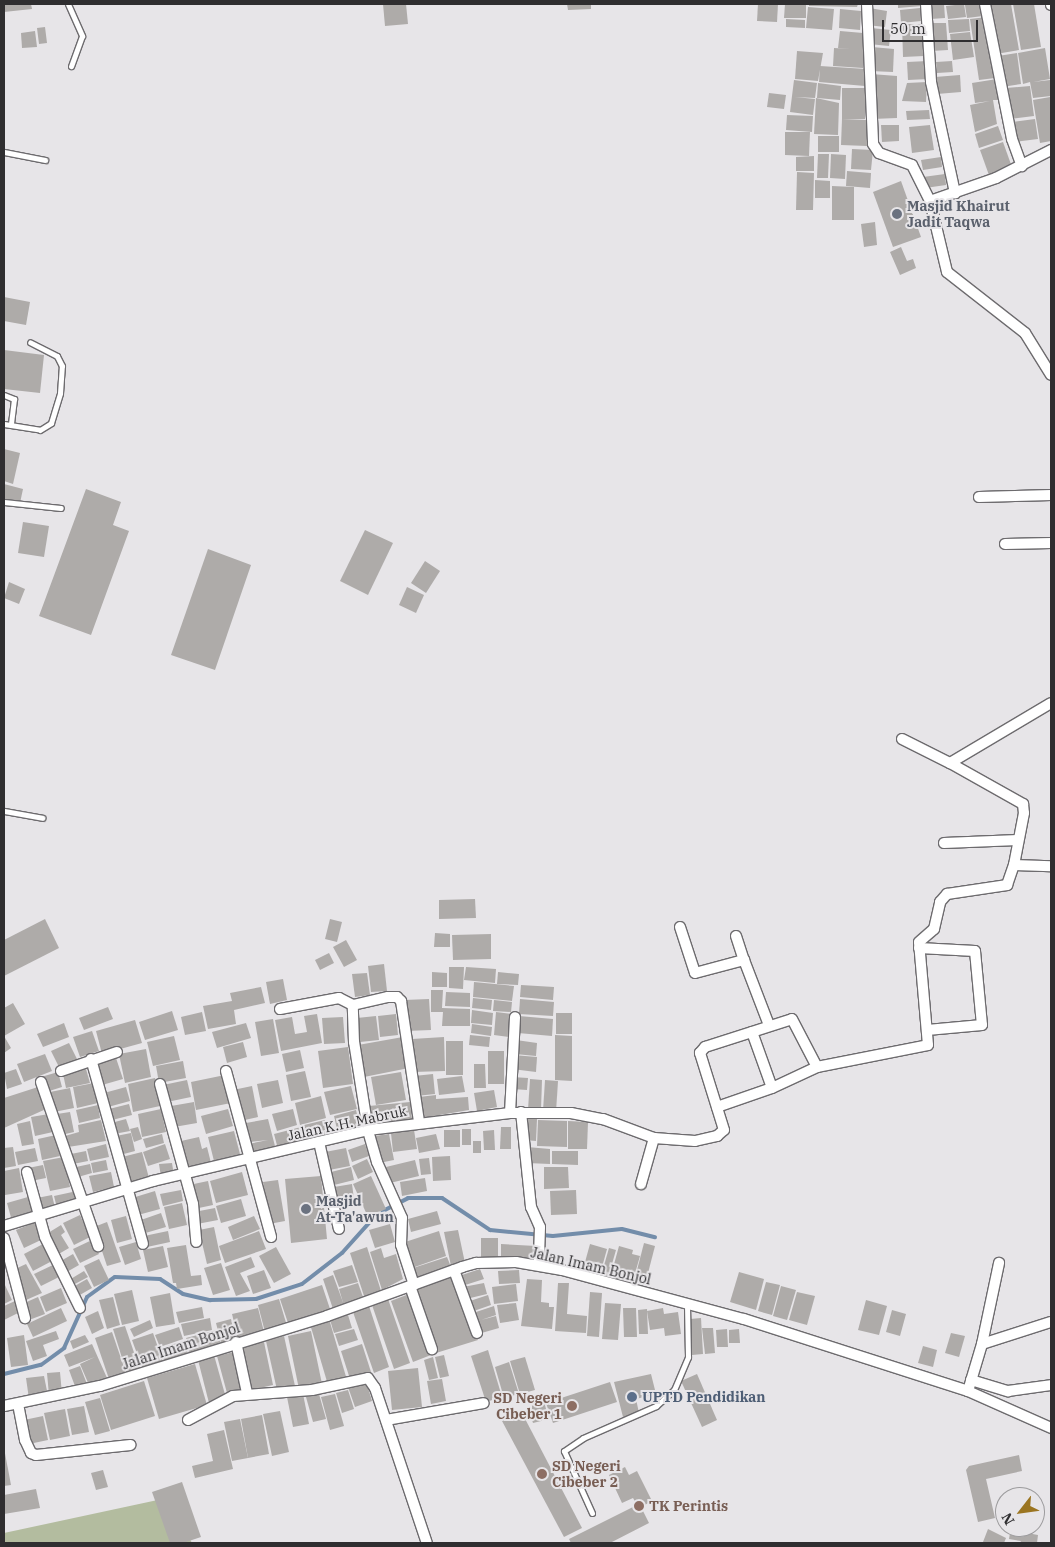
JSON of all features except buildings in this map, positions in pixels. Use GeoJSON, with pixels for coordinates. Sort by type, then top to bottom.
{"type":"FeatureCollection","features":[{"type":"Feature","properties":{"kind":"street"},"geometry":{"type":"LineString","coordinates":[[867,4],[873,144],[879,153],[912,165],[930,201],[948,272],[1025,333],[1051,375]]}},
{"type":"Feature","properties":{"kind":"street"},"geometry":{"type":"LineString","coordinates":[[926,4],[931,82],[954,193]]}},
{"type":"Feature","properties":{"kind":"street"},"geometry":{"type":"LineString","coordinates":[[985,4],[1012,139],[1022,166]]}},
{"type":"Feature","properties":{"kind":"street"},"geometry":{"type":"LineString","coordinates":[[930,201],[1022,166],[1051,150]]}},
{"type":"Feature","properties":{"kind":"street"},"geometry":{"type":"LineString","coordinates":[[979,497],[1051,494]]}},
{"type":"Feature","properties":{"kind":"street"},"geometry":{"type":"LineString","coordinates":[[1005,544],[1051,543]]}},
{"type":"Feature","properties":{"kind":"street"},"geometry":{"type":"LineString","coordinates":[[950,763],[1051,703]]}},
{"type":"Feature","properties":{"kind":"street"},"geometry":{"type":"LineString","coordinates":[[817,1067],[794,1020],[769,1025],[701,1049],[717,1107],[772,1088],[817,1067],[921,1048],[928,1045],[919,948],[921,937],[934,928],[940,902],[948,894],[1007,885],[1014,865],[1024,813],[1020,800],[902,739]]}},
{"type":"Feature","properties":{"kind":"street"},"geometry":{"type":"LineString","coordinates":[[944,843],[1018,840]]}},
{"type":"Feature","properties":{"kind":"street"},"geometry":{"type":"LineString","coordinates":[[1014,865],[1051,866]]}},
{"type":"Feature","properties":{"kind":"street"},"geometry":{"type":"LineString","coordinates":[[680,927],[695,973],[744,960]]}},
{"type":"Feature","properties":{"kind":"street"},"geometry":{"type":"LineString","coordinates":[[736,936],[769,1025]]}},
{"type":"Feature","properties":{"kind":"street"},"geometry":{"type":"LineString","coordinates":[[919,948],[976,952],[982,1025],[927,1030]]}},
{"type":"Feature","properties":{"kind":"street"},"geometry":{"type":"LineString","coordinates":[[280,1009],[339,998],[353,1004],[397,997],[401,1001],[419,1122]]}},
{"type":"Feature","properties":{"kind":"street"},"geometry":{"type":"LineString","coordinates":[[353,1004],[354,1042],[368,1130],[378,1162],[402,1218],[401,1245],[432,1349]]}},
{"type":"Feature","properties":{"kind":"street"},"geometry":{"type":"LineString","coordinates":[[510,1113],[515,1017]]}},
{"type":"Feature","properties":{"kind":"street"},"geometry":{"type":"LineString","coordinates":[[752,1032],[772,1088]]}},
{"type":"Feature","properties":{"kind":"street"},"geometry":{"type":"LineString","coordinates":[[61,1071],[91,1059],[117,1052]]}},
{"type":"Feature","properties":{"kind":"street"},"geometry":{"type":"LineString","coordinates":[[91,1059],[129,1188],[143,1244]]}},
{"type":"Feature","properties":{"kind":"street"},"geometry":{"type":"LineString","coordinates":[[226,1071],[248,1159],[271,1237]]}},
{"type":"Feature","properties":{"kind":"street"},"geometry":{"type":"LineString","coordinates":[[41,1082],[85,1203],[98,1246]]}},
{"type":"Feature","properties":{"kind":"street"},"geometry":{"type":"LineString","coordinates":[[160,1084],[193,1204],[196,1242]]}},
{"type":"Feature","properties":{"kind":"street","name":"Jalan K.H. Mabruk"},"geometry":{"type":"LineString","coordinates":[[4,1226],[39,1217],[129,1188],[368,1130],[419,1122],[521,1112],[571,1114],[603,1119],[654,1138],[681,1142],[717,1136],[724,1130],[717,1107]]}},
{"type":"Feature","properties":{"kind":"street"},"geometry":{"type":"LineString","coordinates":[[521,1112],[531,1207],[540,1227],[539,1265]]}},
{"type":"Feature","properties":{"kind":"street"},"geometry":{"type":"LineString","coordinates":[[641,1184],[654,1138]]}},
{"type":"Feature","properties":{"kind":"street"},"geometry":{"type":"LineString","coordinates":[[319,1142],[339,1229]]}},
{"type":"Feature","properties":{"kind":"street"},"geometry":{"type":"LineString","coordinates":[[27,1172],[45,1236],[80,1308]]}},
{"type":"Feature","properties":{"kind":"street"},"geometry":{"type":"LineString","coordinates":[[4,1238],[25,1318]]}},
{"type":"Feature","properties":{"kind":"street","name":"Jalan Imam Bonjol"},"geometry":{"type":"LineString","coordinates":[[4,1406],[87,1390],[236,1342],[326,1316],[454,1270],[493,1262],[539,1265],[744,1319],[968,1391],[1051,1428]]}},
{"type":"Feature","properties":{"kind":"street"},"geometry":{"type":"LineString","coordinates":[[968,1391],[982,1344],[999,1263]]}},
{"type":"Feature","properties":{"kind":"street"},"geometry":{"type":"LineString","coordinates":[[454,1270],[476,1333]]}},
{"type":"Feature","properties":{"kind":"street"},"geometry":{"type":"LineString","coordinates":[[982,1344],[1051,1321]]}},
{"type":"Feature","properties":{"kind":"street"},"geometry":{"type":"LineString","coordinates":[[236,1342],[248,1393]]}},
{"type":"Feature","properties":{"kind":"street"},"geometry":{"type":"LineString","coordinates":[[188,1420],[222,1401],[248,1393],[312,1390],[368,1378],[386,1420],[427,1543]]}},
{"type":"Feature","properties":{"kind":"street"},"geometry":{"type":"LineString","coordinates":[[971,1380],[1008,1391],[1051,1385]]}},
{"type":"Feature","properties":{"kind":"street"},"geometry":{"type":"LineString","coordinates":[[386,1420],[484,1403]]}},
{"type":"Feature","properties":{"kind":"street"},"geometry":{"type":"LineString","coordinates":[[18,1404],[25,1440],[31,1453],[36,1455],[130,1445]]}},
{"type":"Feature","properties":{"kind":"lane"},"geometry":{"type":"LineString","coordinates":[[68,4],[82,36],[71,66]]}},
{"type":"Feature","properties":{"kind":"lane"},"geometry":{"type":"LineString","coordinates":[[4,152],[45,160]]}},
{"type":"Feature","properties":{"kind":"lane"},"geometry":{"type":"LineString","coordinates":[[4,424],[40,430],[51,423],[60,392],[62,366],[57,356],[30,342]]}},
{"type":"Feature","properties":{"kind":"lane"},"geometry":{"type":"LineString","coordinates":[[4,396],[14,399],[11,425]]}},
{"type":"Feature","properties":{"kind":"lane"},"geometry":{"type":"LineString","coordinates":[[4,502],[61,508]]}},
{"type":"Feature","properties":{"kind":"lane"},"geometry":{"type":"LineString","coordinates":[[4,811],[42,818]]}},
{"type":"Feature","properties":{"kind":"lane"},"geometry":{"type":"LineString","coordinates":[[592,1513],[564,1451],[583,1438],[656,1406],[674,1390],[688,1357],[688,1304]]}},
{"type":"Feature","properties":{"kind":"green space"},"geometry":{"type":"Polygon","coordinates":[[[167,1498],[192,1543],[4,1543],[4,1533],[167,1498]]]}},
{"type":"Feature","properties":{"kind":"waterway"},"geometry":{"type":"LineString","coordinates":[[4,1374],[41,1365],[64,1348],[87,1297],[115,1277],[160,1279],[183,1294],[210,1300],[256,1299],[302,1284],[342,1253],[377,1214],[408,1198],[442,1198],[490,1230],[553,1236],[622,1229],[655,1237]]}},
{"type":"Feature","properties":{"kind":"place","name":"Masjid Khairut Jadit Taqwa"},"geometry":{"type":"Point","coordinates":[897,214]}},
{"type":"Feature","properties":{"kind":"place","name":"Masjid At-Ta'awun"},"geometry":{"type":"Point","coordinates":[306,1209]}},
{"type":"Feature","properties":{"kind":"place","name":"UPTD Pendidikan"},"geometry":{"type":"Point","coordinates":[632,1397]}},
{"type":"Feature","properties":{"kind":"place","name":"SD Negeri Cibeber 1"},"geometry":{"type":"Point","coordinates":[572,1406]}},
{"type":"Feature","properties":{"kind":"place","name":"SD Negeri Cibeber 2"},"geometry":{"type":"Point","coordinates":[542,1474]}},
{"type":"Feature","properties":{"kind":"place","name":"TK Perintis"},"geometry":{"type":"Point","coordinates":[639,1506]}}]}
